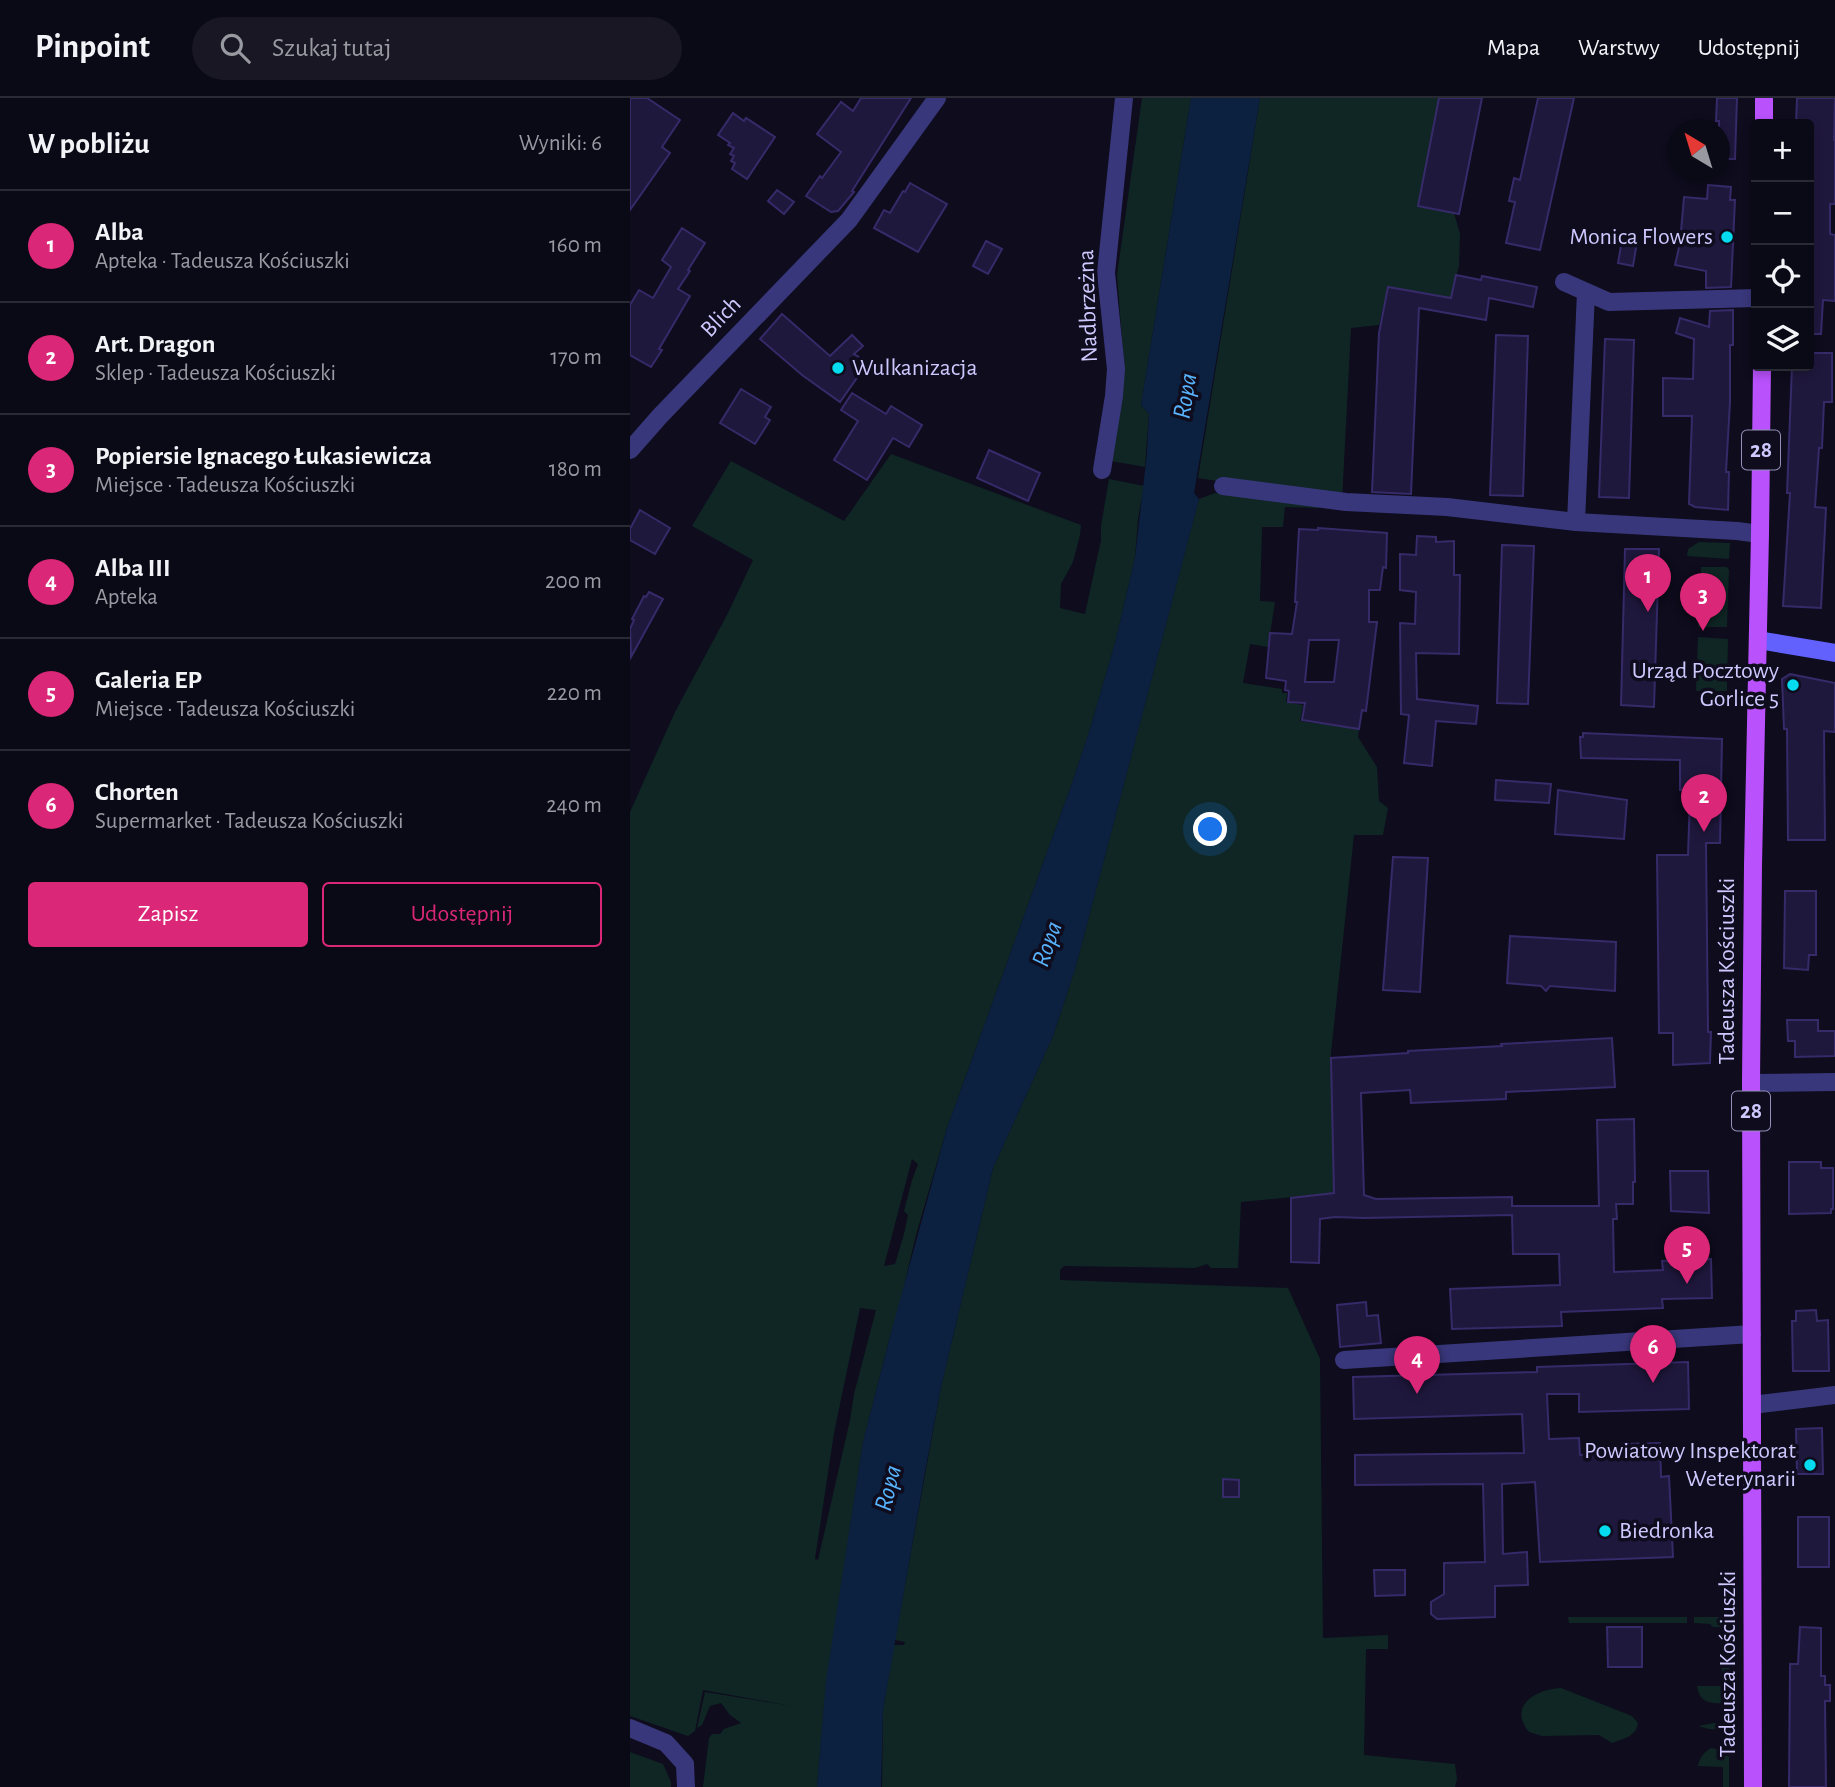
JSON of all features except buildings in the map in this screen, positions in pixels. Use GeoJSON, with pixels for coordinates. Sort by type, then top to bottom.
{"type":"FeatureCollection","features":[{"type":"Feature","properties":{"kind":"main road"},"geometry":{"type":"LineString","coordinates":[[1764,98],[1764,119]]}},
{"type":"Feature","properties":{"kind":"main road","name":"Tadeusza Kościuszki"},"geometry":{"type":"LineString","coordinates":[[1753,1787],[1752,865],[1762,371]]}},
{"type":"Feature","properties":{"kind":"main road"},"geometry":{"type":"LineString","coordinates":[[1758,640],[1835,653]]}},
{"type":"Feature","properties":{"kind":"street","name":"Blich"},"geometry":{"type":"LineString","coordinates":[[630,450],[849,220],[937,98]]}},
{"type":"Feature","properties":{"kind":"street","name":"Nadbrzeżna"},"geometry":{"type":"LineString","coordinates":[[1102,470],[1116,369],[1106,272],[1124,98]]}},
{"type":"Feature","properties":{"kind":"street"},"geometry":{"type":"LineString","coordinates":[[1564,282],[1609,302],[1751,298]]}},
{"type":"Feature","properties":{"kind":"street"},"geometry":{"type":"LineString","coordinates":[[1576,522],[1586,292]]}},
{"type":"Feature","properties":{"kind":"street"},"geometry":{"type":"LineString","coordinates":[[1223,486],[1346,502],[1447,507],[1576,522],[1760,534]]}},
{"type":"Feature","properties":{"kind":"street"},"geometry":{"type":"LineString","coordinates":[[1751,1083],[1835,1082]]}},
{"type":"Feature","properties":{"kind":"street"},"geometry":{"type":"LineString","coordinates":[[1345,1360],[1752,1334]]}},
{"type":"Feature","properties":{"kind":"street"},"geometry":{"type":"LineString","coordinates":[[1752,1405],[1835,1395]]}},
{"type":"Feature","properties":{"kind":"street"},"geometry":{"type":"LineString","coordinates":[[630,1728],[666,1743],[685,1764],[686,1787]]}},
{"type":"Feature","properties":{"kind":"green space"},"geometry":{"type":"Polygon","coordinates":[[[1142,98],[1191,98],[1141,405],[1149,414],[1145,467],[1111,461],[1124,365],[1117,275],[1142,98]]]}},
{"type":"Feature","properties":{"kind":"green space"},"geometry":{"type":"Polygon","coordinates":[[[1260,98],[1439,98],[1454,213],[1460,234],[1459,266],[1451,298],[1388,287],[1379,325],[1351,328],[1342,501],[1198,478],[1260,98]]]}},
{"type":"Feature","properties":{"kind":"green space"},"geometry":{"type":"Polygon","coordinates":[[[891,454],[1081,525],[1073,562],[1061,584],[1060,608],[1085,614],[1101,540],[1109,479],[1144,486],[1135,558],[1115,643],[1090,729],[947,1128],[916,1235],[863,1442],[826,1687],[817,1787],[703,1787],[709,1738],[712,1734],[720,1734],[724,1729],[741,1723],[730,1715],[721,1703],[710,1706],[702,1725],[697,1728],[705,1692],[792,1706],[703,1690],[695,1731],[688,1736],[630,1716],[630,812],[675,712],[753,560],[692,526],[731,461],[844,521],[891,454]],[[912,1159],[884,1266],[895,1264],[904,1234],[908,1215],[904,1211],[918,1164],[912,1159]],[[860,1308],[834,1433],[815,1559],[818,1560],[854,1394],[876,1310],[860,1308]]]}},
{"type":"Feature","properties":{"kind":"green space"},"geometry":{"type":"Polygon","coordinates":[[[1215,493],[1318,505],[1318,508],[1285,507],[1283,527],[1262,527],[1260,601],[1275,602],[1268,647],[1250,644],[1243,683],[1282,689],[1282,693],[1287,693],[1286,702],[1303,705],[1300,721],[1359,729],[1358,737],[1377,767],[1379,801],[1388,808],[1383,835],[1354,835],[1331,1053],[1334,1193],[1241,1202],[1238,1268],[1211,1268],[1207,1264],[1195,1268],[1064,1266],[1060,1270],[1060,1280],[1288,1288],[1320,1359],[1323,1638],[1388,1635],[1388,1649],[1366,1649],[1364,1755],[1455,1764],[1455,1787],[882,1787],[883,1710],[894,1645],[904,1645],[905,1642],[895,1640],[941,1387],[993,1168],[1053,1036],[1076,966],[1199,499],[1215,493]]]}},
{"type":"Feature","properties":{"kind":"green space"},"geometry":{"type":"Polygon","coordinates":[[[1699,542],[1730,543],[1729,559],[1687,556],[1688,549],[1699,542]]]}},
{"type":"Feature","properties":{"kind":"green space"},"geometry":{"type":"Polygon","coordinates":[[[1701,567],[1727,567],[1729,570],[1727,627],[1698,627],[1701,567]]]}},
{"type":"Feature","properties":{"kind":"green space"},"geometry":{"type":"Polygon","coordinates":[[[1698,637],[1728,639],[1727,691],[1696,691],[1698,637]]]}},
{"type":"Feature","properties":{"kind":"green space"},"geometry":{"type":"Polygon","coordinates":[[[1568,1617],[1687,1617],[1687,1623],[1569,1623],[1568,1617]]]}},
{"type":"Feature","properties":{"kind":"green space"},"geometry":{"type":"Polygon","coordinates":[[[1694,1617],[1729,1617],[1729,1621],[1721,1621],[1721,1627],[1713,1627],[1710,1624],[1694,1623],[1694,1617]]]}},
{"type":"Feature","properties":{"kind":"green space"},"geometry":{"type":"Polygon","coordinates":[[[1721,1629],[1729,1629],[1730,1692],[1722,1703],[1712,1703],[1702,1698],[1697,1686],[1722,1686],[1721,1629]]]}},
{"type":"Feature","properties":{"kind":"green space"},"geometry":{"type":"Polygon","coordinates":[[[1561,1688],[1632,1716],[1638,1723],[1635,1731],[1612,1743],[1599,1735],[1542,1736],[1529,1732],[1521,1714],[1523,1706],[1535,1695],[1561,1688]]]}},
{"type":"Feature","properties":{"kind":"green space"},"geometry":{"type":"Polygon","coordinates":[[[1727,1723],[1730,1726],[1727,1730],[1698,1726],[1727,1723]]]}},
{"type":"Feature","properties":{"kind":"green space"},"geometry":{"type":"Polygon","coordinates":[[[1711,1748],[1723,1750],[1729,1757],[1729,1787],[1723,1787],[1723,1767],[1698,1766],[1702,1756],[1711,1748]]]}},
{"type":"Feature","properties":{"kind":"green space"},"geometry":{"type":"Polygon","coordinates":[[[630,1752],[663,1764],[671,1787],[630,1787],[630,1752]]]}},
{"type":"Feature","properties":{"kind":"water","name":"Ropa"},"geometry":{"type":"Polygon","coordinates":[[[1191,98],[1260,98],[1194,493],[1199,499],[1076,966],[1053,1036],[993,1168],[941,1387],[925,1472],[883,1710],[881,1787],[817,1787],[826,1681],[863,1442],[891,1333],[947,1128],[1090,729],[1115,643],[1135,558],[1149,414],[1141,405],[1191,98]]]}},
{"type":"Feature","properties":{"kind":"place","name":"Monica Flowers"},"geometry":{"type":"Point","coordinates":[1727,237]}},
{"type":"Feature","properties":{"kind":"place","name":"Wulkanizacja"},"geometry":{"type":"Point","coordinates":[838,368]}},
{"type":"Feature","properties":{"kind":"place","name":"Alba"},"geometry":{"type":"Point","coordinates":[1648,612]}},
{"type":"Feature","properties":{"kind":"place","name":"Popiersie Ignacego Łukasiewicza"},"geometry":{"type":"Point","coordinates":[1703,631]}},
{"type":"Feature","properties":{"kind":"place","name":"Urząd Pocztowy Gorlice 5"},"geometry":{"type":"Point","coordinates":[1793,685]}},
{"type":"Feature","properties":{"kind":"place","name":"Art. Dragon"},"geometry":{"type":"Point","coordinates":[1704,832]}},
{"type":"Feature","properties":{"kind":"place","name":"Galeria EP"},"geometry":{"type":"Point","coordinates":[1687,1284]}},
{"type":"Feature","properties":{"kind":"place","name":"Chorten"},"geometry":{"type":"Point","coordinates":[1653,1383]}},
{"type":"Feature","properties":{"kind":"place","name":"Alba III"},"geometry":{"type":"Point","coordinates":[1417,1394]}},
{"type":"Feature","properties":{"kind":"place","name":"Powiatowy Inspektorat Weterynarii"},"geometry":{"type":"Point","coordinates":[1810,1465]}},
{"type":"Feature","properties":{"kind":"place","name":"Biedronka"},"geometry":{"type":"Point","coordinates":[1605,1531]}}]}
